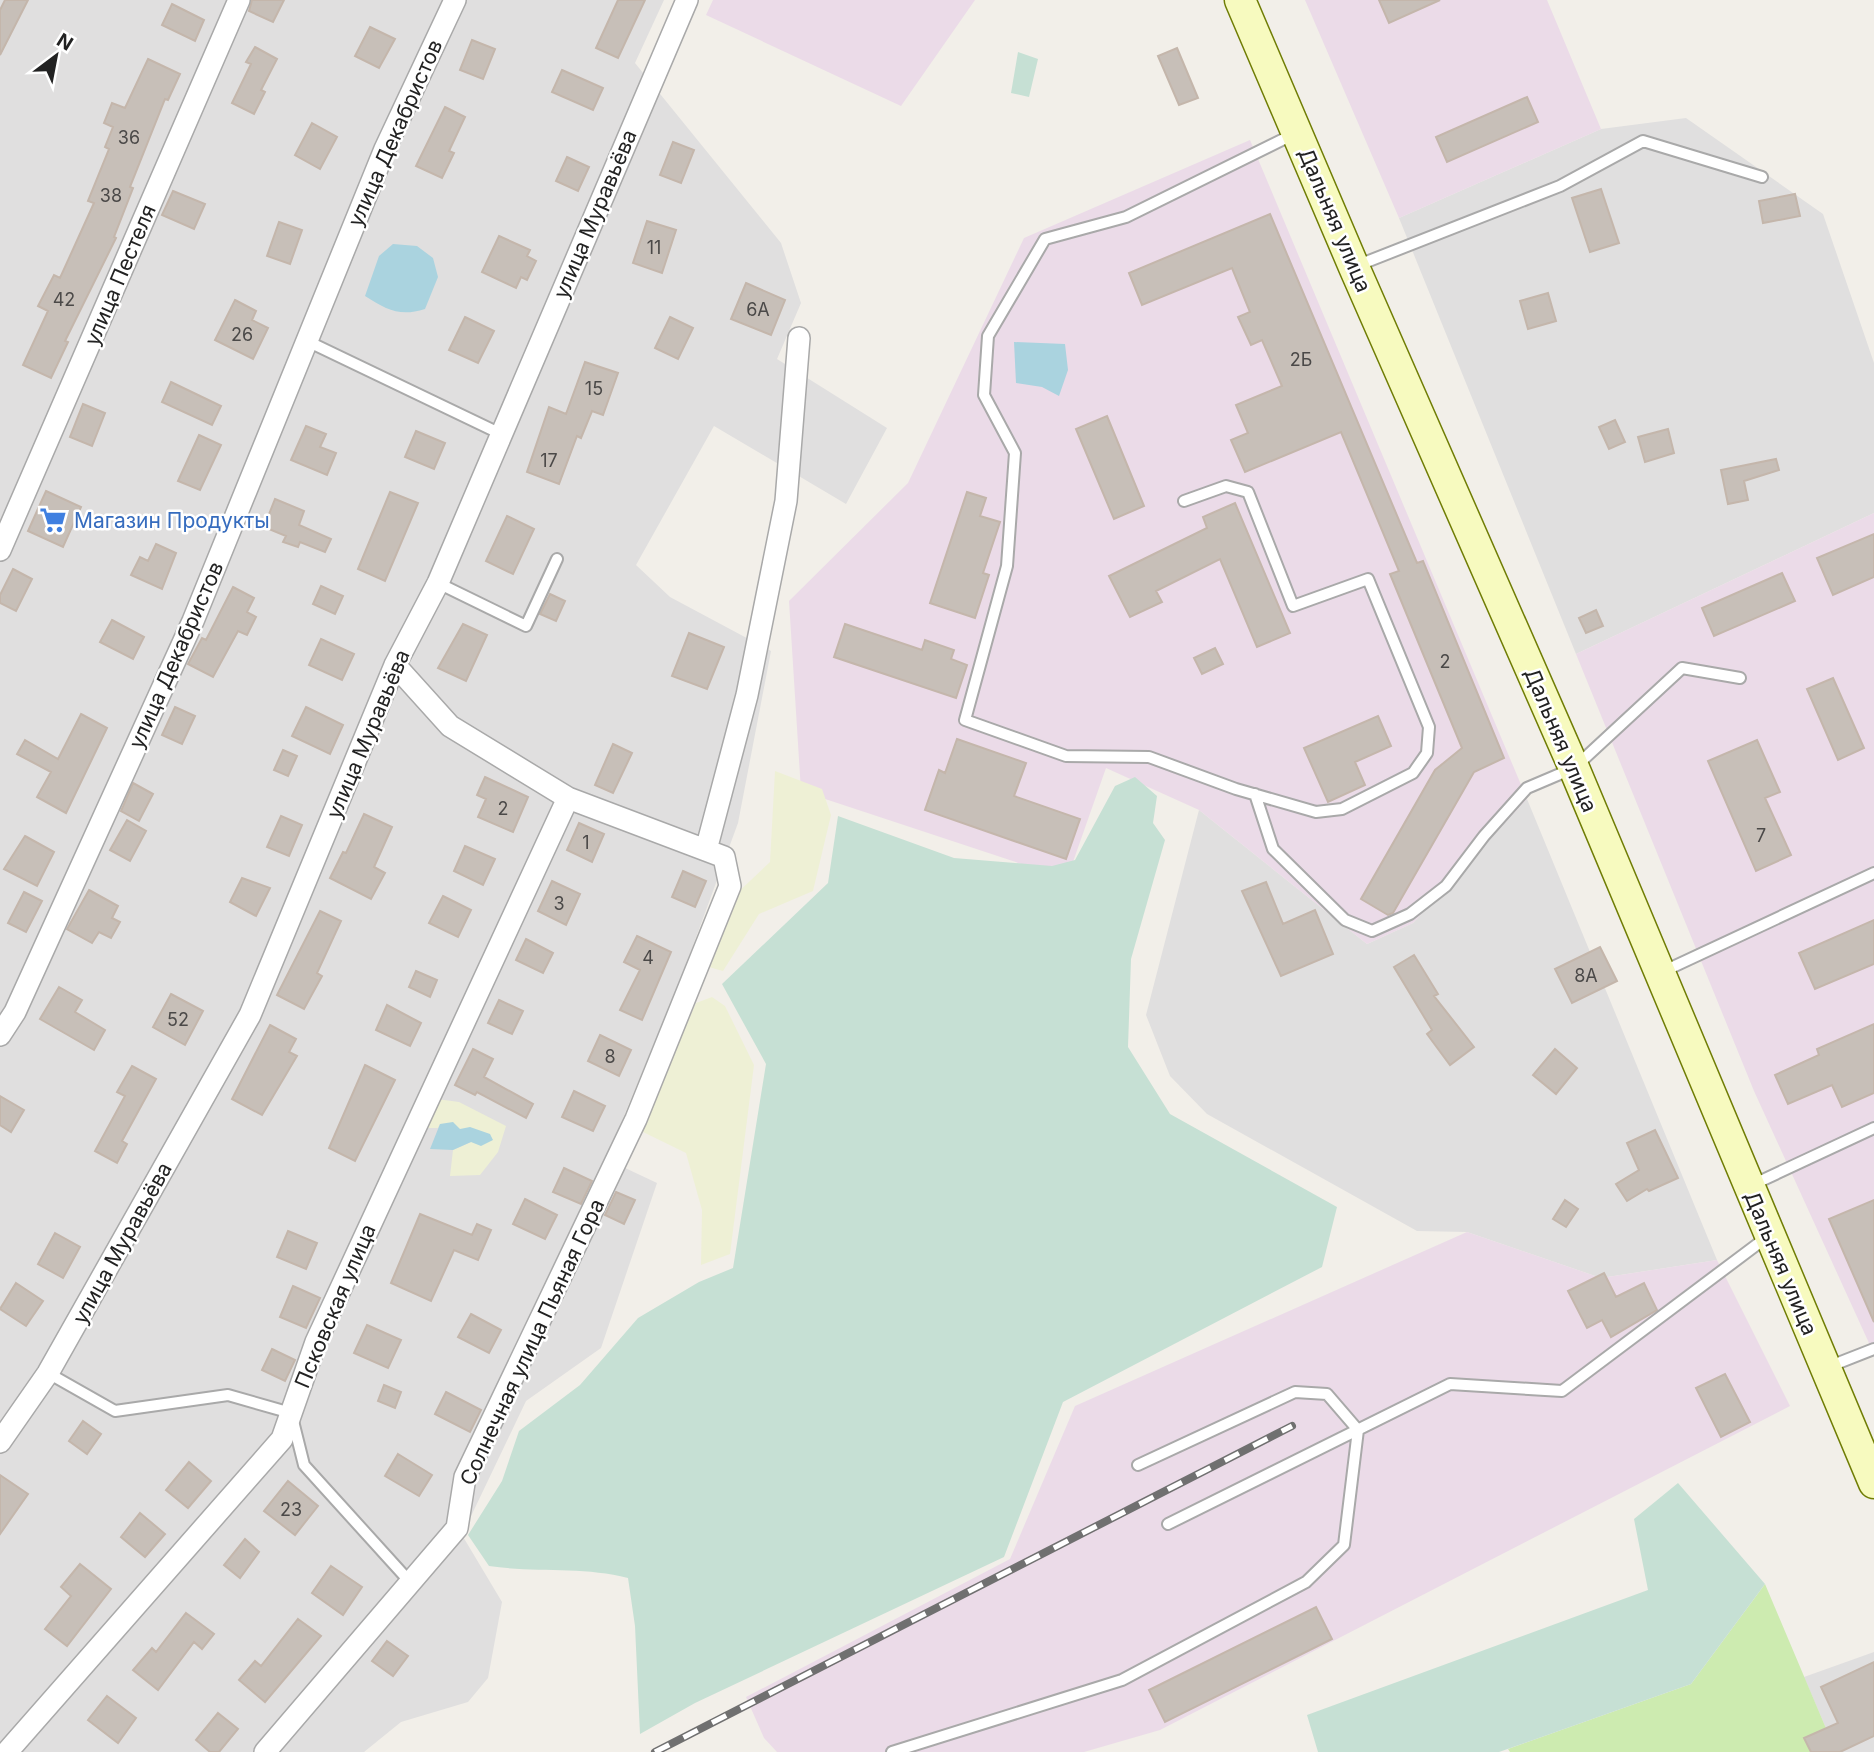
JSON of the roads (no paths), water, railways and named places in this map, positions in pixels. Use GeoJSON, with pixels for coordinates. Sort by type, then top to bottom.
{"type":"FeatureCollection","features":[{"type":"Feature","properties":{"kind":"main road","name":"Дальняя улица"},"geometry":{"type":"LineString","coordinates":[[1240,0],[1574,768],[1874,1483]]}},
{"type":"Feature","properties":{"kind":"street","name":"улица Пестеля"},"geometry":{"type":"LineString","coordinates":[[0,550],[239,0]]}},
{"type":"Feature","properties":{"kind":"street","name":"улица Декабристов"},"geometry":{"type":"LineString","coordinates":[[0,1035],[16,1012],[193,621],[385,149],[455,0]]}},
{"type":"Feature","properties":{"kind":"street","name":"улица Муравьёва"},"geometry":{"type":"LineString","coordinates":[[0,1441],[48,1373],[250,1015],[396,665],[438,583],[687,0]]}},
{"type":"Feature","properties":{"kind":"street"},"geometry":{"type":"LineString","coordinates":[[396,665],[450,726],[568,797],[706,850],[747,695],[786,501],[799,338]]}},
{"type":"Feature","properties":{"kind":"street","name":"Псковская улица"},"geometry":{"type":"LineString","coordinates":[[7,1752],[282,1439],[316,1342],[568,797]]}},
{"type":"Feature","properties":{"kind":"street","name":"Солнечная улица Пьяная Гора"},"geometry":{"type":"LineString","coordinates":[[265,1752],[457,1528],[465,1477],[636,1119],[730,886],[724,857],[706,850]]}},
{"type":"Feature","properties":{"kind":"lane"},"geometry":{"type":"LineString","coordinates":[[1184,500],[1226,486],[1248,492],[1293,606],[1368,579],[1429,727],[1427,753],[1413,773],[1342,809],[1316,812],[1149,757],[1066,756],[965,720],[1007,566],[1015,453],[984,395],[988,335],[1045,239],[1126,217],[1298,132]]}},
{"type":"Feature","properties":{"kind":"lane"},"geometry":{"type":"LineString","coordinates":[[1354,267],[1560,186],[1643,141],[1762,177]]}},
{"type":"Feature","properties":{"kind":"lane"},"geometry":{"type":"LineString","coordinates":[[307,341],[501,434]]}},
{"type":"Feature","properties":{"kind":"lane"},"geometry":{"type":"LineString","coordinates":[[438,583],[526,626],[556,559]]}},
{"type":"Feature","properties":{"kind":"lane"},"geometry":{"type":"LineString","coordinates":[[1255,794],[1273,849],[1345,920],[1372,931],[1409,915],[1446,886],[1484,836],[1527,788],[1574,768],[1682,668],[1740,677]]}},
{"type":"Feature","properties":{"kind":"lane"},"geometry":{"type":"LineString","coordinates":[[1660,974],[1874,873]]}},
{"type":"Feature","properties":{"kind":"lane"},"geometry":{"type":"LineString","coordinates":[[1749,1186],[1874,1128]]}},
{"type":"Feature","properties":{"kind":"lane"},"geometry":{"type":"LineString","coordinates":[[1168,1524],[1450,1384],[1562,1391],[1769,1235]]}},
{"type":"Feature","properties":{"kind":"lane"},"geometry":{"type":"LineString","coordinates":[[1826,1368],[1874,1349]]}},
{"type":"Feature","properties":{"kind":"lane"},"geometry":{"type":"LineString","coordinates":[[48,1373],[115,1411],[228,1395],[291,1413],[304,1465],[410,1582]]}},
{"type":"Feature","properties":{"kind":"lane"},"geometry":{"type":"LineString","coordinates":[[892,1752],[1122,1680],[1306,1582],[1344,1545],[1359,1430],[1327,1394],[1295,1392],[1138,1465]]}},
{"type":"Feature","properties":{"kind":"water"},"geometry":{"type":"Polygon","coordinates":[[[393,244],[417,246],[433,258],[438,277],[425,309],[394,311],[365,296],[379,256],[393,244]]]}},
{"type":"Feature","properties":{"kind":"water"},"geometry":{"type":"Polygon","coordinates":[[[1014,342],[1065,344],[1068,370],[1059,396],[1042,387],[1016,383],[1014,342]]]}},
{"type":"Feature","properties":{"kind":"water"},"geometry":{"type":"Polygon","coordinates":[[[453,1122],[460,1129],[470,1127],[490,1134],[493,1140],[481,1146],[471,1142],[453,1150],[430,1149],[440,1124],[453,1122]]]}},
{"type":"Feature","properties":{"kind":"railway"},"geometry":{"type":"LineString","coordinates":[[655,1752],[1292,1426]]}},
{"type":"Feature","properties":{"kind":"place","name":"Магазин Продукты"},"geometry":{"type":"Point","coordinates":[53,520]}}]}
